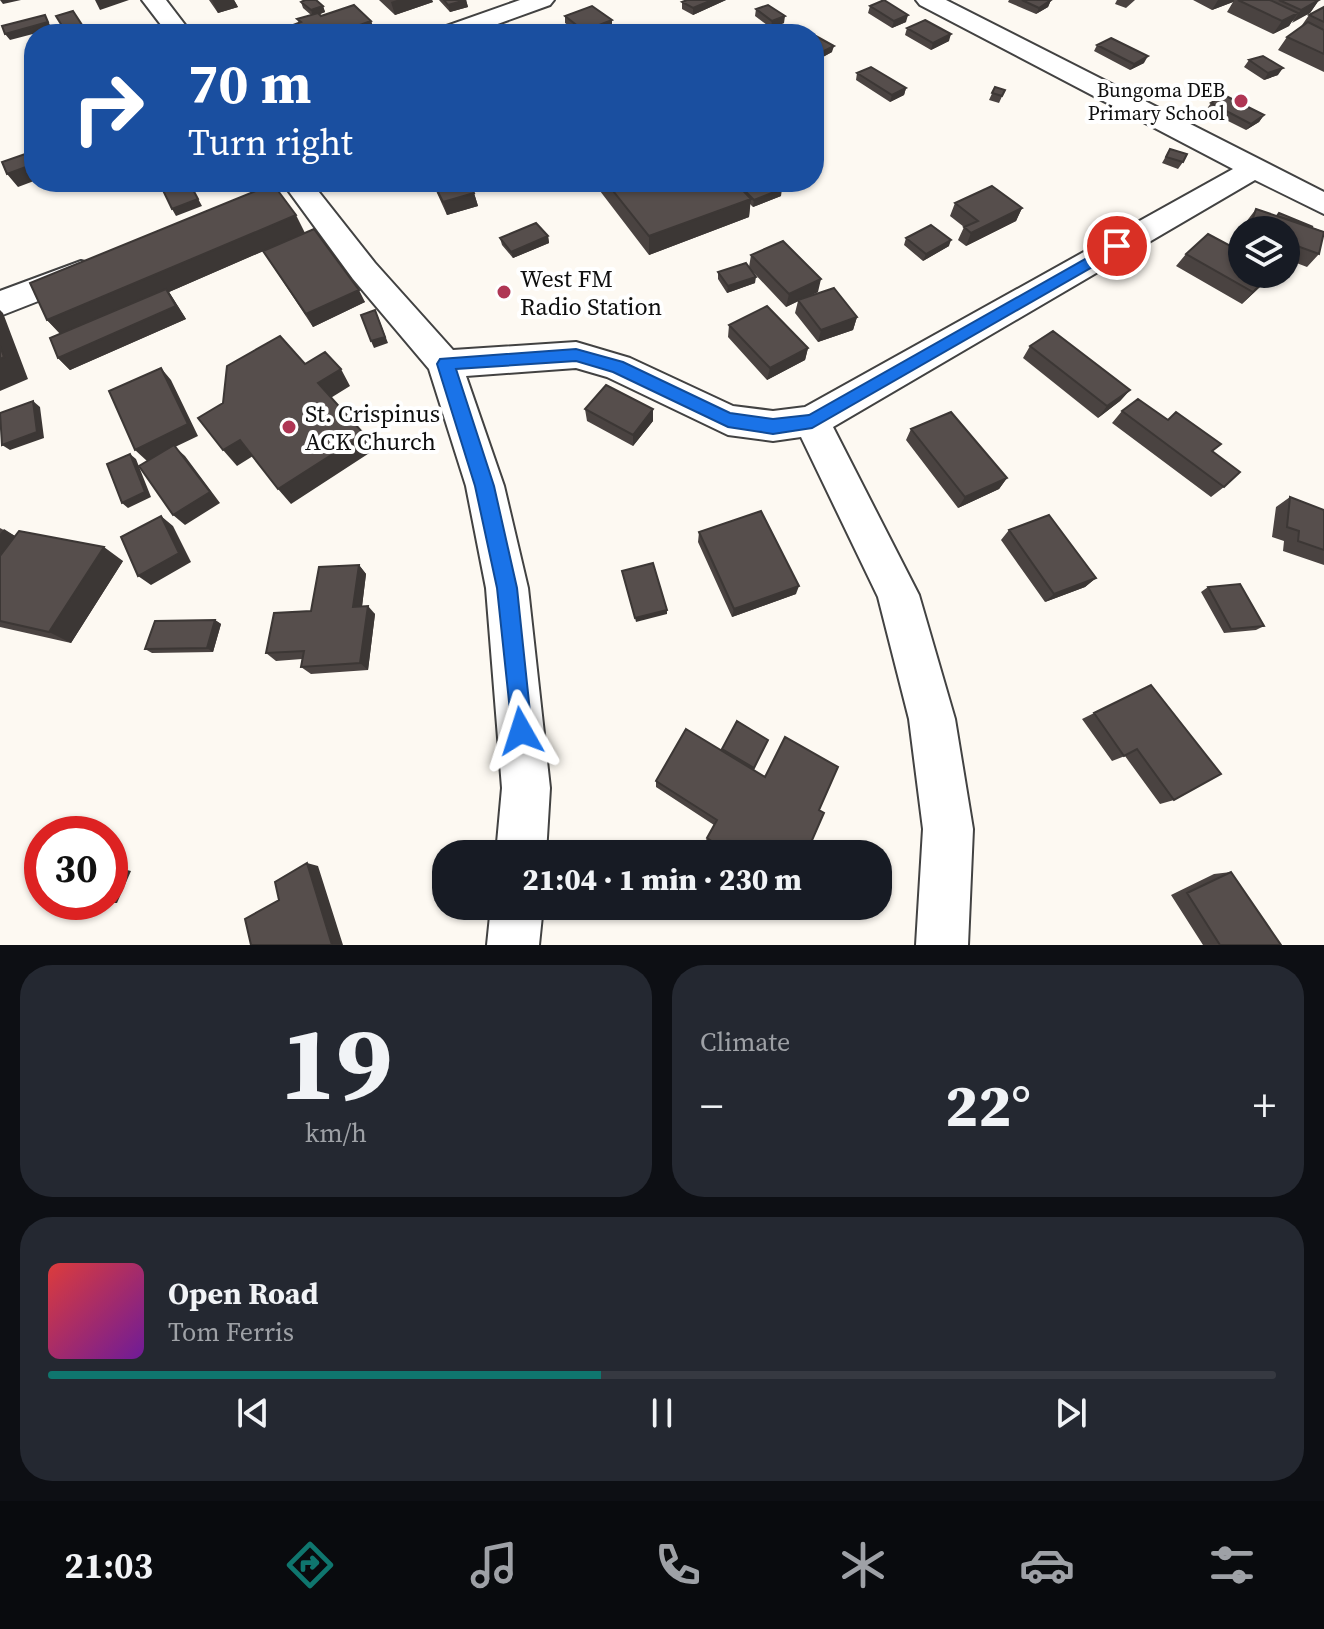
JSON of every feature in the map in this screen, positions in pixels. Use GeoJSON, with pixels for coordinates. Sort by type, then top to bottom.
{"type":"FeatureCollection","features":[{"type":"Feature","properties":{"kind":"street"},"geometry":{"type":"LineString","coordinates":[[154,0],[172,24]]}},
{"type":"Feature","properties":{"kind":"street"},"geometry":{"type":"LineString","coordinates":[[475,24],[542,0]]}},
{"type":"Feature","properties":{"kind":"street"},"geometry":{"type":"LineString","coordinates":[[928,0],[1324,204]]}},
{"type":"Feature","properties":{"kind":"street"},"geometry":{"type":"LineString","coordinates":[[445,364],[576,355],[618,367],[728,420],[773,426],[812,421],[1254,169]]}},
{"type":"Feature","properties":{"kind":"street"},"geometry":{"type":"LineString","coordinates":[[293,192],[445,364],[485,486],[507,588],[526,788],[522,840]]}},
{"type":"Feature","properties":{"kind":"street"},"geometry":{"type":"LineString","coordinates":[[0,304],[114,259]]}},
{"type":"Feature","properties":{"kind":"street"},"geometry":{"type":"LineString","coordinates":[[812,421],[898,595],[932,719],[948,829],[942,945]]}},
{"type":"Feature","properties":{"kind":"street"},"geometry":{"type":"LineString","coordinates":[[513,945],[516,920]]}},
{"type":"Feature","properties":{"kind":"building"},"geometry":{"type":"Polygon","coordinates":[[[316,0],[323,6],[311,10],[301,2],[316,0]]]}},
{"type":"Feature","properties":{"kind":"building"},"geometry":{"type":"Polygon","coordinates":[[[444,0],[466,0],[448,5],[444,0]]]}},
{"type":"Feature","properties":{"kind":"building"},"geometry":{"type":"Polygon","coordinates":[[[712,0],[693,8],[682,2],[712,0]]]}},
{"type":"Feature","properties":{"kind":"building"},"geometry":{"type":"Polygon","coordinates":[[[884,0],[908,15],[894,21],[870,6],[884,0]]]}},
{"type":"Feature","properties":{"kind":"building"},"geometry":{"type":"Polygon","coordinates":[[[1022,0],[1051,0],[1039,8],[1022,0]]]}},
{"type":"Feature","properties":{"kind":"building"},"geometry":{"type":"Polygon","coordinates":[[[1238,0],[1270,0],[1298,13],[1282,21],[1238,0]]]}},
{"type":"Feature","properties":{"kind":"building"},"geometry":{"type":"Polygon","coordinates":[[[1279,0],[1319,0],[1301,10],[1279,0]]]}},
{"type":"Feature","properties":{"kind":"building"},"geometry":{"type":"Polygon","coordinates":[[[354,5],[371,21],[363,24],[296,24],[301,22],[297,19],[318,13],[321,16],[354,5]]]}},
{"type":"Feature","properties":{"kind":"building"},"geometry":{"type":"Polygon","coordinates":[[[768,5],[785,16],[772,21],[756,9],[768,5]]]}},
{"type":"Feature","properties":{"kind":"building"},"geometry":{"type":"Polygon","coordinates":[[[592,6],[612,20],[602,24],[575,24],[565,16],[592,6]]]}},
{"type":"Feature","properties":{"kind":"building"},"geometry":{"type":"Polygon","coordinates":[[[1324,7],[1324,22],[1309,15],[1324,7]]]}},
{"type":"Feature","properties":{"kind":"building"},"geometry":{"type":"Polygon","coordinates":[[[73,11],[81,24],[61,24],[56,16],[73,11]]]}},
{"type":"Feature","properties":{"kind":"building"},"geometry":{"type":"Polygon","coordinates":[[[45,15],[48,22],[24,24],[24,29],[5,34],[2,26],[45,15]]]}},
{"type":"Feature","properties":{"kind":"building"},"geometry":{"type":"Polygon","coordinates":[[[925,20],[951,34],[933,43],[907,28],[925,20]]]}},
{"type":"Feature","properties":{"kind":"building"},"geometry":{"type":"Polygon","coordinates":[[[1308,22],[1324,30],[1324,54],[1287,37],[1308,22]]]}},
{"type":"Feature","properties":{"kind":"building"},"geometry":{"type":"Polygon","coordinates":[[[1111,38],[1148,56],[1134,64],[1097,45],[1111,38]]]}},
{"type":"Feature","properties":{"kind":"building"},"geometry":{"type":"Polygon","coordinates":[[[824,40],[834,46],[824,51],[824,40]]]}},
{"type":"Feature","properties":{"kind":"building"},"geometry":{"type":"Polygon","coordinates":[[[1263,56],[1283,68],[1268,73],[1249,60],[1263,56]]]}},
{"type":"Feature","properties":{"kind":"building"},"geometry":{"type":"Polygon","coordinates":[[[871,67],[906,88],[892,95],[857,73],[871,67]]]}},
{"type":"Feature","properties":{"kind":"building"},"geometry":{"type":"Polygon","coordinates":[[[995,87],[1005,90],[1002,96],[992,93],[995,87]]]}},
{"type":"Feature","properties":{"kind":"building"},"geometry":{"type":"Polygon","coordinates":[[[1224,95],[1264,115],[1251,124],[1211,103],[1224,95]]]}},
{"type":"Feature","properties":{"kind":"building"},"geometry":{"type":"Polygon","coordinates":[[[1170,149],[1187,154],[1183,162],[1166,157],[1170,149]]]}},
{"type":"Feature","properties":{"kind":"building"},"geometry":{"type":"Polygon","coordinates":[[[24,154],[24,168],[7,174],[2,162],[24,154]]]}},
{"type":"Feature","properties":{"kind":"building"},"geometry":{"type":"Polygon","coordinates":[[[992,186],[1022,208],[971,233],[964,227],[978,221],[955,203],[992,186]]]}},
{"type":"Feature","properties":{"kind":"building"},"geometry":{"type":"Polygon","coordinates":[[[164,192],[194,192],[198,199],[172,209],[164,192]]]}},
{"type":"Feature","properties":{"kind":"building"},"geometry":{"type":"Polygon","coordinates":[[[253,192],[279,192],[296,215],[47,320],[30,283],[253,192]]]}},
{"type":"Feature","properties":{"kind":"building"},"geometry":{"type":"Polygon","coordinates":[[[438,192],[474,193],[443,202],[438,192]]]}},
{"type":"Feature","properties":{"kind":"building"},"geometry":{"type":"Polygon","coordinates":[[[614,192],[744,192],[751,199],[649,236],[614,192]]]}},
{"type":"Feature","properties":{"kind":"building"},"geometry":{"type":"Polygon","coordinates":[[[746,192],[774,192],[754,200],[746,192]]]}},
{"type":"Feature","properties":{"kind":"building"},"geometry":{"type":"Polygon","coordinates":[[[1256,209],[1277,216],[1254,216],[1256,209]]]}},
{"type":"Feature","properties":{"kind":"building"},"geometry":{"type":"Polygon","coordinates":[[[536,223],[548,236],[511,252],[500,238],[536,223]]]}},
{"type":"Feature","properties":{"kind":"building"},"geometry":{"type":"Polygon","coordinates":[[[1300,224],[1324,232],[1319,254],[1300,247],[1300,224]]]}},
{"type":"Feature","properties":{"kind":"building"},"geometry":{"type":"Polygon","coordinates":[[[931,225],[951,240],[926,254],[906,238],[931,225]]]}},
{"type":"Feature","properties":{"kind":"building"},"geometry":{"type":"Polygon","coordinates":[[[314,229],[359,290],[306,314],[263,251],[314,229]]]}},
{"type":"Feature","properties":{"kind":"building"},"geometry":{"type":"Polygon","coordinates":[[[1208,234],[1228,245],[1228,278],[1186,254],[1208,234]]]}},
{"type":"Feature","properties":{"kind":"building"},"geometry":{"type":"Polygon","coordinates":[[[783,241],[821,279],[789,294],[751,255],[783,241]]]}},
{"type":"Feature","properties":{"kind":"building"},"geometry":{"type":"Polygon","coordinates":[[[746,263],[756,277],[728,286],[718,272],[746,263]]]}},
{"type":"Feature","properties":{"kind":"building"},"geometry":{"type":"Polygon","coordinates":[[[834,288],[857,317],[821,330],[798,300],[834,288]]]}},
{"type":"Feature","properties":{"kind":"building"},"geometry":{"type":"Polygon","coordinates":[[[166,289],[176,306],[58,358],[50,338],[166,289]]]}},
{"type":"Feature","properties":{"kind":"building"},"geometry":{"type":"Polygon","coordinates":[[[767,306],[808,348],[770,368],[729,325],[767,306]]]}},
{"type":"Feature","properties":{"kind":"building"},"geometry":{"type":"Polygon","coordinates":[[[375,310],[385,337],[371,341],[361,315],[375,310]]]}},
{"type":"Feature","properties":{"kind":"building"},"geometry":{"type":"Polygon","coordinates":[[[1053,331],[1130,390],[1107,406],[1030,346],[1053,331]]]}},
{"type":"Feature","properties":{"kind":"building","name":"St. Crispinus ACK Church"},"geometry":{"type":"Polygon","coordinates":[[[280,336],[305,364],[325,352],[341,369],[318,383],[364,434],[278,489],[240,440],[223,450],[198,418],[223,403],[227,366],[280,336]]]}},
{"type":"Feature","properties":{"kind":"building"},"geometry":{"type":"Polygon","coordinates":[[[161,368],[188,424],[135,450],[109,391],[161,368]]]}},
{"type":"Feature","properties":{"kind":"building"},"geometry":{"type":"Polygon","coordinates":[[[606,385],[653,409],[633,435],[585,409],[606,385]]]}},
{"type":"Feature","properties":{"kind":"building"},"geometry":{"type":"Polygon","coordinates":[[[1138,399],[1168,420],[1176,412],[1221,444],[1212,451],[1240,472],[1224,487],[1122,411],[1138,399]]]}},
{"type":"Feature","properties":{"kind":"building"},"geometry":{"type":"Polygon","coordinates":[[[33,401],[37,432],[2,445],[0,413],[33,401]]]}},
{"type":"Feature","properties":{"kind":"building"},"geometry":{"type":"Polygon","coordinates":[[[951,412],[1007,478],[965,497],[911,429],[951,412]]]}},
{"type":"Feature","properties":{"kind":"building"},"geometry":{"type":"Polygon","coordinates":[[[174,445],[210,492],[173,515],[139,466],[174,445]]]}},
{"type":"Feature","properties":{"kind":"building"},"geometry":{"type":"Polygon","coordinates":[[[130,454],[145,492],[122,503],[107,464],[130,454]]]}},
{"type":"Feature","properties":{"kind":"building"},"geometry":{"type":"Polygon","coordinates":[[[1290,497],[1324,510],[1324,550],[1298,541],[1299,531],[1287,527],[1290,497]]]}},
{"type":"Feature","properties":{"kind":"building"},"geometry":{"type":"Polygon","coordinates":[[[761,511],[799,586],[734,609],[699,532],[761,511]]]}},
{"type":"Feature","properties":{"kind":"building"},"geometry":{"type":"Polygon","coordinates":[[[1049,515],[1096,578],[1054,594],[1009,530],[1049,515]]]}},
{"type":"Feature","properties":{"kind":"building"},"geometry":{"type":"Polygon","coordinates":[[[161,516],[179,553],[138,576],[121,537],[161,516]]]}},
{"type":"Feature","properties":{"kind":"building"},"geometry":{"type":"Polygon","coordinates":[[[19,531],[104,547],[49,632],[0,621],[0,556],[19,531]]]}},
{"type":"Feature","properties":{"kind":"building"},"geometry":{"type":"Polygon","coordinates":[[[653,563],[667,610],[635,618],[622,571],[653,563]]]}},
{"type":"Feature","properties":{"kind":"building"},"geometry":{"type":"Polygon","coordinates":[[[359,565],[353,607],[368,606],[360,663],[301,667],[304,651],[266,653],[274,613],[311,611],[319,567],[359,565]]]}},
{"type":"Feature","properties":{"kind":"building"},"geometry":{"type":"Polygon","coordinates":[[[1240,584],[1264,626],[1231,629],[1208,587],[1240,584]]]}},
{"type":"Feature","properties":{"kind":"building"},"geometry":{"type":"Polygon","coordinates":[[[215,620],[207,648],[145,649],[155,621],[215,620]]]}},
{"type":"Feature","properties":{"kind":"building"},"geometry":{"type":"Polygon","coordinates":[[[1151,685],[1221,774],[1174,800],[1137,749],[1124,756],[1094,713],[1151,685]]]}},
{"type":"Feature","properties":{"kind":"building"},"geometry":{"type":"Polygon","coordinates":[[[737,721],[768,740],[754,768],[722,749],[737,721]]]}},
{"type":"Feature","properties":{"kind":"building"},"geometry":{"type":"Polygon","coordinates":[[[686,729],[765,777],[785,737],[838,767],[819,810],[824,813],[812,840],[710,840],[707,838],[717,820],[656,781],[686,729]]]}},
{"type":"Feature","properties":{"kind":"building"},"geometry":{"type":"Polygon","coordinates":[[[307,863],[332,945],[251,945],[245,919],[279,900],[275,882],[307,863]]]}},
{"type":"Feature","properties":{"kind":"building"},"geometry":{"type":"Polygon","coordinates":[[[1231,872],[1281,945],[1220,945],[1187,893],[1231,872]]]}},
{"type":"Feature","properties":{"kind":"place","name":"Bungoma DEB Primary School"},"geometry":{"type":"Point","coordinates":[1241,101]}},
{"type":"Feature","properties":{"kind":"place","name":"West FM Radio Station"},"geometry":{"type":"Point","coordinates":[504,292]}},
{"type":"Feature","properties":{"kind":"place","name":"St. Crispinus ACK Church"},"geometry":{"type":"Point","coordinates":[289,427]}},
{"type":"Feature","properties":{"kind":"route"},"geometry":{"type":"LineString","coordinates":[[521,731],[507,588],[485,486],[445,364],[576,355],[618,367],[728,420],[773,426],[812,421],[1117,246]]}}]}
